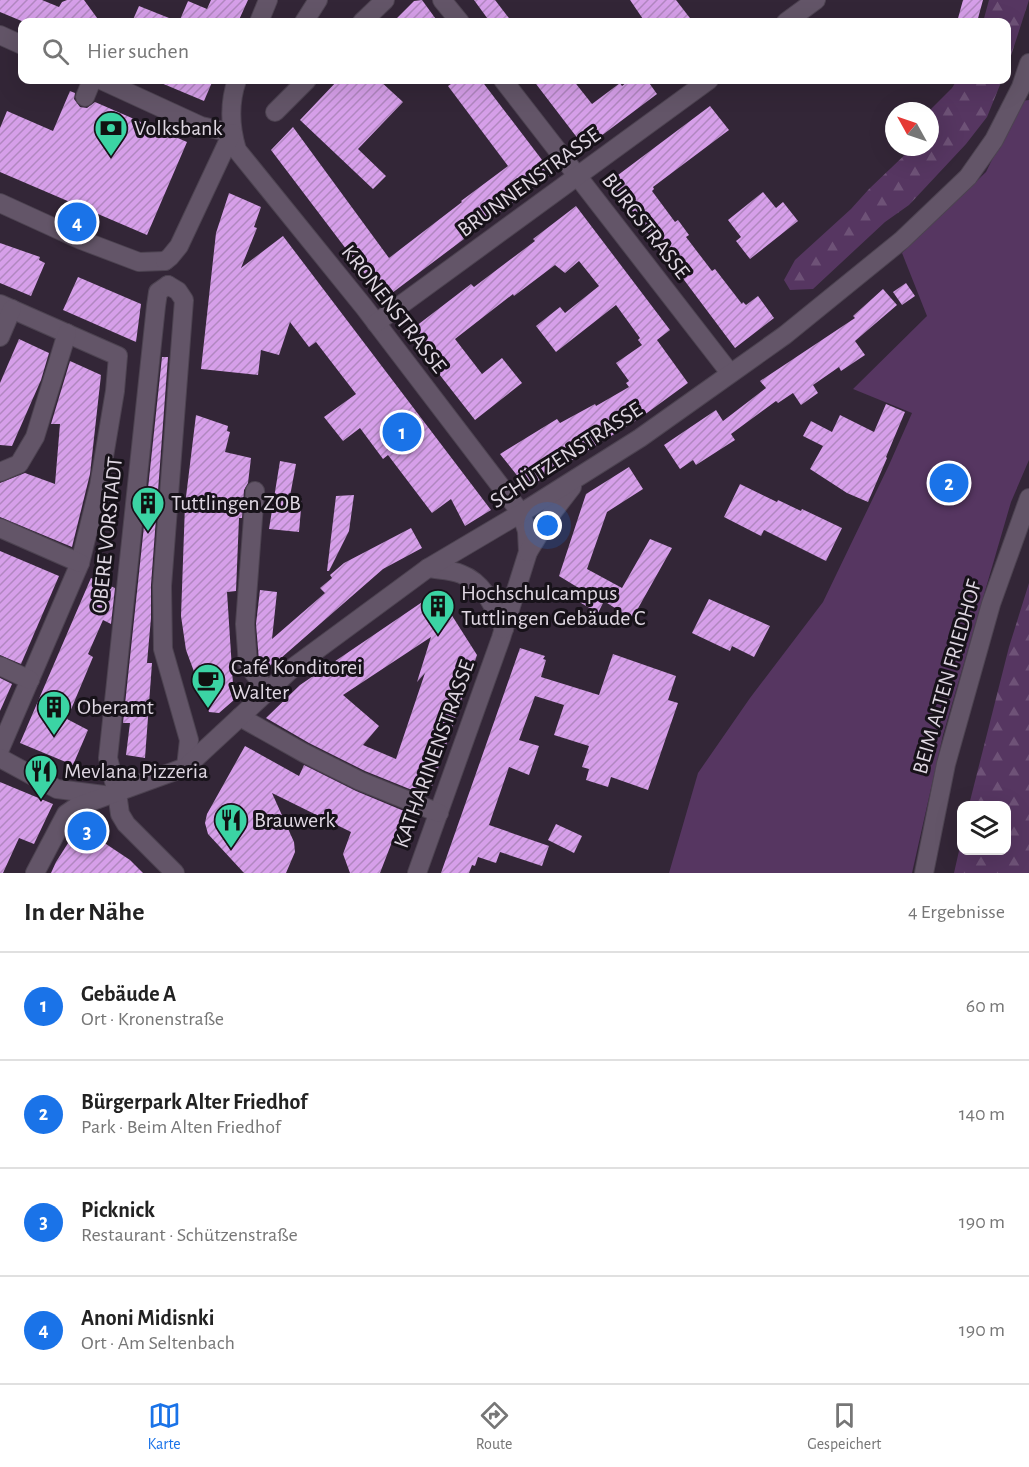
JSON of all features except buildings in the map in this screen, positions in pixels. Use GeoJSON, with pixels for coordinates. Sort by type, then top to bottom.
{"type":"FeatureCollection","features":[{"type":"Feature","properties":{"kind":"street"},"geometry":{"type":"LineString","coordinates":[[261,18],[268,0]]}},
{"type":"Feature","properties":{"kind":"street"},"geometry":{"type":"LineString","coordinates":[[307,18],[318,0]]}},
{"type":"Feature","properties":{"kind":"street"},"geometry":{"type":"LineString","coordinates":[[442,0],[457,18]]}},
{"type":"Feature","properties":{"kind":"street"},"geometry":{"type":"LineString","coordinates":[[791,18],[815,0]]}},
{"type":"Feature","properties":{"kind":"street"},"geometry":{"type":"LineString","coordinates":[[365,18],[378,2]]}},
{"type":"Feature","properties":{"kind":"street"},"geometry":{"type":"LineString","coordinates":[[0,35],[18,43]]}},
{"type":"Feature","properties":{"kind":"street","name":"SCHÜTZENSTRASSE"},"geometry":{"type":"LineString","coordinates":[[35,873],[66,814],[76,807],[186,767],[295,666],[428,568],[640,438],[785,335],[902,240],[968,177],[994,140],[1021,87],[1029,63]]}},
{"type":"Feature","properties":{"kind":"street"},"geometry":{"type":"LineString","coordinates":[[85,97],[90,84]]}},
{"type":"Feature","properties":{"kind":"street"},"geometry":{"type":"LineString","coordinates":[[110,84],[201,126],[232,133]]}},
{"type":"Feature","properties":{"kind":"street"},"geometry":{"type":"LineString","coordinates":[[0,203],[81,240],[139,262],[165,261],[179,246],[232,133],[231,109],[236,84]]}},
{"type":"Feature","properties":{"kind":"street"},"geometry":{"type":"LineString","coordinates":[[275,112],[300,84]]}},
{"type":"Feature","properties":{"kind":"street","name":"BURGSTRASSE"},"geometry":{"type":"LineString","coordinates":[[506,84],[730,373]]}},
{"type":"Feature","properties":{"kind":"street","name":"BRUNNENSTRASSE"},"geometry":{"type":"LineString","coordinates":[[376,323],[704,84]]}},
{"type":"Feature","properties":{"kind":"street","name":"KRONENSTRASSE"},"geometry":{"type":"LineString","coordinates":[[232,133],[237,150],[274,193],[376,323],[521,513]]}},
{"type":"Feature","properties":{"kind":"street"},"geometry":{"type":"LineString","coordinates":[[165,261],[168,285],[178,291],[184,300],[162,586],[163,649],[189,740],[186,767]]}},
{"type":"Feature","properties":{"kind":"street","name":"OBERE VORSTADT"},"geometry":{"type":"LineString","coordinates":[[168,285],[158,292],[156,306],[108,758],[113,795],[120,814],[126,824],[175,873]]}},
{"type":"Feature","properties":{"kind":"street"},"geometry":{"type":"LineString","coordinates":[[0,337],[6,306],[118,356],[115,391],[99,486],[80,563],[0,749]]}},
{"type":"Feature","properties":{"kind":"street"},"geometry":{"type":"LineString","coordinates":[[0,472],[19,464],[35,437],[67,333]]}},
{"type":"Feature","properties":{"kind":"street"},"geometry":{"type":"LineString","coordinates":[[528,552],[552,513],[580,476]]}},
{"type":"Feature","properties":{"kind":"street"},"geometry":{"type":"LineString","coordinates":[[255,491],[245,624],[246,645],[248,665],[268,692]]}},
{"type":"Feature","properties":{"kind":"street","name":"BEIM ALTEN FRIEDHOF"},"geometry":{"type":"LineString","coordinates":[[924,873],[946,764],[991,604],[1029,498]]}},
{"type":"Feature","properties":{"kind":"street","name":"KATHARINENSTRASSE"},"geometry":{"type":"LineString","coordinates":[[417,873],[504,629],[528,552],[527,531],[521,513]]}},
{"type":"Feature","properties":{"kind":"street"},"geometry":{"type":"LineString","coordinates":[[0,528],[80,563]]}},
{"type":"Feature","properties":{"kind":"street"},"geometry":{"type":"LineString","coordinates":[[428,568],[461,574],[478,585],[492,602],[504,629]]}},
{"type":"Feature","properties":{"kind":"street"},"geometry":{"type":"LineString","coordinates":[[0,666],[30,680]]}},
{"type":"Feature","properties":{"kind":"street"},"geometry":{"type":"LineString","coordinates":[[240,717],[360,781],[439,813]]}},
{"type":"Feature","properties":{"kind":"street"},"geometry":{"type":"LineString","coordinates":[[0,759],[57,789],[113,795]]}},
{"type":"Feature","properties":{"kind":"green space"},"geometry":{"type":"Polygon","coordinates":[[[989,0],[1029,0],[1011,56],[1011,18],[984,18],[989,0]]]}},
{"type":"Feature","properties":{"kind":"green space"},"geometry":{"type":"Polygon","coordinates":[[[954,84],[1000,84],[987,117],[966,144],[909,205],[885,222],[813,289],[790,290],[784,280],[795,260],[851,209],[904,156],[939,156],[938,102],[954,84]]]}},
{"type":"Feature","properties":{"kind":"green space"},"geometry":{"type":"Polygon","coordinates":[[[1029,100],[1029,460],[1011,502],[943,735],[912,873],[669,873],[698,773],[750,698],[823,602],[912,413],[853,389],[927,316],[902,253],[986,172],[1021,101],[1029,100]]]}},
{"type":"Feature","properties":{"kind":"green space"},"geometry":{"type":"Polygon","coordinates":[[[1029,583],[1029,873],[954,873],[958,855],[1011,855],[1011,801],[970,801],[1009,647],[1029,583]]]}},
{"type":"Feature","properties":{"kind":"place","name":"Volksbank"},"geometry":{"type":"Point","coordinates":[111,157]}},
{"type":"Feature","properties":{"kind":"place","name":"Anoni Midisnki"},"geometry":{"type":"Point","coordinates":[77,222]}},
{"type":"Feature","properties":{"kind":"place","name":"Gebäude A"},"geometry":{"type":"Point","coordinates":[402,432]}},
{"type":"Feature","properties":{"kind":"place","name":"Bürgerpark Alter Friedhof"},"geometry":{"type":"Point","coordinates":[949,483]}},
{"type":"Feature","properties":{"kind":"place","name":"Tuttlingen ZOB"},"geometry":{"type":"Point","coordinates":[148,532]}},
{"type":"Feature","properties":{"kind":"place","name":"Hochschulcampus Tuttlingen Gebäude C"},"geometry":{"type":"Point","coordinates":[438,635]}},
{"type":"Feature","properties":{"kind":"place","name":"Café Konditorei Walter"},"geometry":{"type":"Point","coordinates":[208,709]}},
{"type":"Feature","properties":{"kind":"place","name":"Oberamt"},"geometry":{"type":"Point","coordinates":[54,736]}},
{"type":"Feature","properties":{"kind":"place","name":"Mevlana Pizzeria"},"geometry":{"type":"Point","coordinates":[41,800]}},
{"type":"Feature","properties":{"kind":"place","name":"Picknick"},"geometry":{"type":"Point","coordinates":[87,831]}},
{"type":"Feature","properties":{"kind":"place","name":"Brauwerk"},"geometry":{"type":"Point","coordinates":[231,849]}}]}
